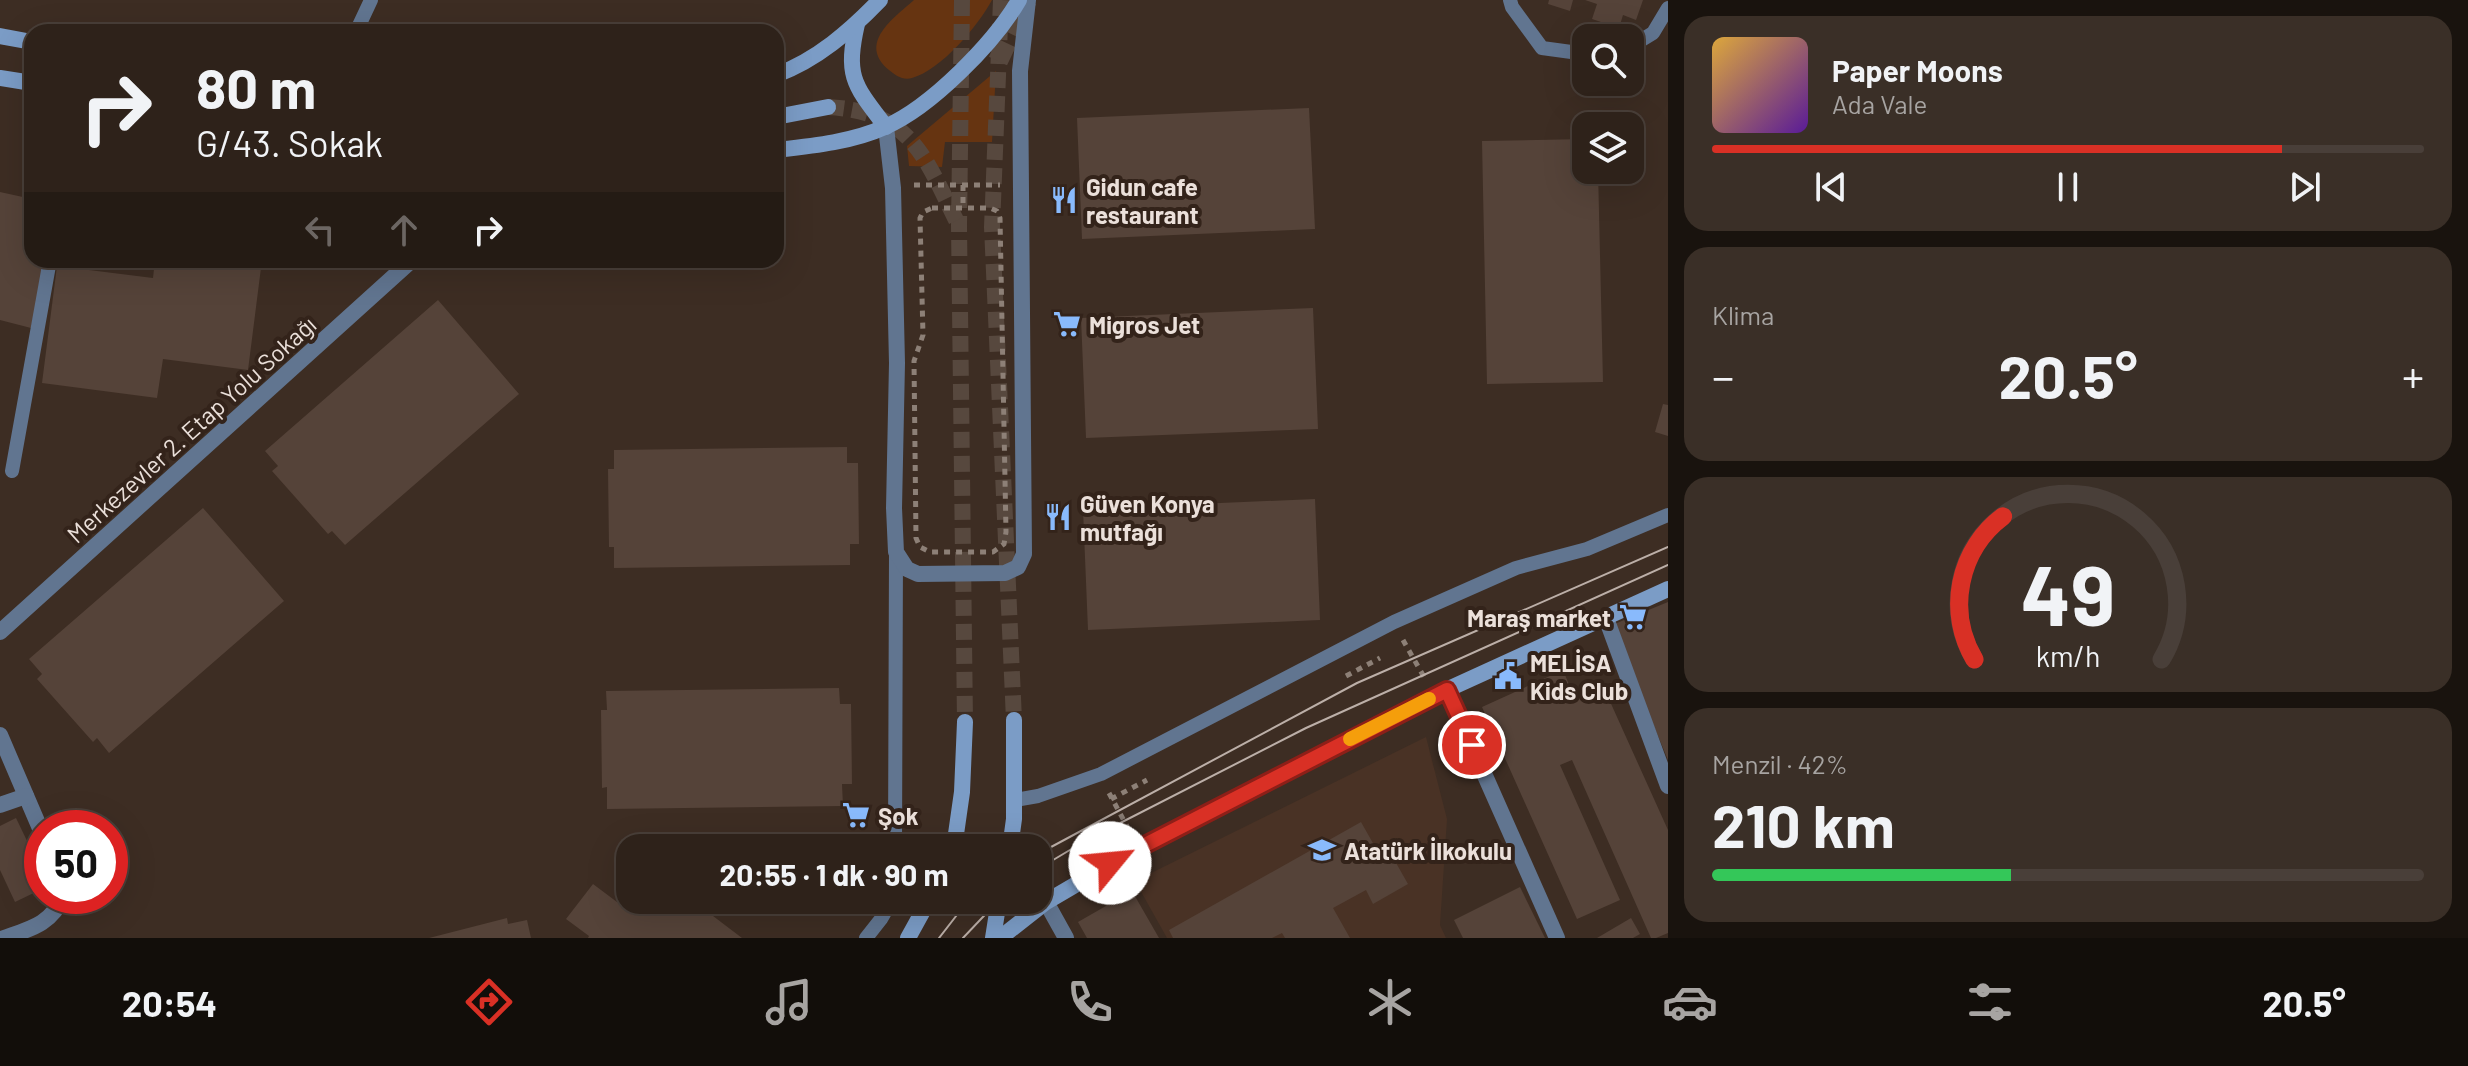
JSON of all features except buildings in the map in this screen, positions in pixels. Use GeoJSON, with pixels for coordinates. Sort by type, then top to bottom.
{"type":"FeatureCollection","features":[{"type":"Feature","properties":{"kind":"main road"},"geometry":{"type":"LineString","coordinates":[[784,71],[807,60],[857,24],[880,0]]}},
{"type":"Feature","properties":{"kind":"main road"},"geometry":{"type":"LineString","coordinates":[[784,149],[845,139],[886,127],[944,86],[997,32],[1019,0]]}},
{"type":"Feature","properties":{"kind":"main road"},"geometry":{"type":"LineString","coordinates":[[857,24],[850,54],[854,79],[864,99],[886,127]]}},
{"type":"Feature","properties":{"kind":"main road"},"geometry":{"type":"LineString","coordinates":[[0,36],[24,40]]}},
{"type":"Feature","properties":{"kind":"main road"},"geometry":{"type":"LineString","coordinates":[[0,78],[24,82]]}},
{"type":"Feature","properties":{"kind":"main road"},"geometry":{"type":"LineString","coordinates":[[784,115],[828,107]]}},
{"type":"Feature","properties":{"kind":"main road"},"geometry":{"type":"LineString","coordinates":[[1052,898],[1138,848],[1440,693],[1668,589]]}},
{"type":"Feature","properties":{"kind":"main road"},"geometry":{"type":"LineString","coordinates":[[1011,834],[1015,800],[1014,720]]}},
{"type":"Feature","properties":{"kind":"main road"},"geometry":{"type":"LineString","coordinates":[[956,834],[962,792],[965,722]]}},
{"type":"Feature","properties":{"kind":"main road"},"geometry":{"type":"LineString","coordinates":[[908,938],[921,914]]}},
{"type":"Feature","properties":{"kind":"main road"},"geometry":{"type":"LineString","coordinates":[[993,938],[997,914]]}},
{"type":"Feature","properties":{"kind":"main road"},"geometry":{"type":"LineString","coordinates":[[1000,938],[1031,914]]}},
{"type":"Feature","properties":{"kind":"street"},"geometry":{"type":"LineString","coordinates":[[886,127],[892,185],[897,363],[896,552],[907,569],[918,574],[1005,573],[1018,567],[1024,554],[1020,71],[1028,0]]}},
{"type":"Feature","properties":{"kind":"street","name":"Merkezevler 2. Etap Yolu Sokağı"},"geometry":{"type":"LineString","coordinates":[[0,632],[403,268]]}},
{"type":"Feature","properties":{"kind":"street"},"geometry":{"type":"LineString","coordinates":[[1606,618],[1668,786]]}},
{"type":"Feature","properties":{"kind":"street"},"geometry":{"type":"LineString","coordinates":[[1440,693],[1557,938]]}},
{"type":"Feature","properties":{"kind":"street"},"geometry":{"type":"LineString","coordinates":[[0,735],[32,810]]}},
{"type":"Feature","properties":{"kind":"street"},"geometry":{"type":"LineString","coordinates":[[0,805],[26,796]]}},
{"type":"Feature","properties":{"kind":"street"},"geometry":{"type":"LineString","coordinates":[[1052,913],[1066,938]]}},
{"type":"Feature","properties":{"kind":"street"},"geometry":{"type":"LineString","coordinates":[[4,938],[40,925],[53,914]]}},
{"type":"Feature","properties":{"kind":"lane"},"geometry":{"type":"LineString","coordinates":[[360,24],[371,0]]}},
{"type":"Feature","properties":{"kind":"lane"},"geometry":{"type":"LineString","coordinates":[[1510,0],[1542,48],[1572,52]]}},
{"type":"Feature","properties":{"kind":"lane"},"geometry":{"type":"LineString","coordinates":[[1644,38],[1653,33],[1668,8]]}},
{"type":"Feature","properties":{"kind":"lane"},"geometry":{"type":"LineString","coordinates":[[12,471],[49,268]]}},
{"type":"Feature","properties":{"kind":"lane"},"geometry":{"type":"LineString","coordinates":[[1015,800],[1038,796],[1101,774],[1394,622],[1516,568],[1587,549],[1668,515]]}},
{"type":"Feature","properties":{"kind":"lane"},"geometry":{"type":"LineString","coordinates":[[895,834],[896,552]]}},
{"type":"Feature","properties":{"kind":"lane"},"geometry":{"type":"LineString","coordinates":[[866,938],[882,914]]}},
{"type":"Feature","properties":{"kind":"path"},"geometry":{"type":"LineString","coordinates":[[892,185],[1021,184]]}},
{"type":"Feature","properties":{"kind":"path"},"geometry":{"type":"LineString","coordinates":[[963,185],[963,208]]}},
{"type":"Feature","properties":{"kind":"path"},"geometry":{"type":"LineString","coordinates":[[932,208],[963,208],[990,208],[997,211],[1000,218],[1006,532],[1004,544],[993,552],[930,552],[920,547],[916,538],[914,361],[923,335],[920,218],[923,212],[932,208]]}},
{"type":"Feature","properties":{"kind":"path"},"geometry":{"type":"LineString","coordinates":[[1394,622],[1405,644],[1440,693]]}},
{"type":"Feature","properties":{"kind":"path"},"geometry":{"type":"LineString","coordinates":[[1396,649],[1405,644]]}},
{"type":"Feature","properties":{"kind":"path"},"geometry":{"type":"LineString","coordinates":[[1346,676],[1386,655]]}},
{"type":"Feature","properties":{"kind":"path"},"geometry":{"type":"LineString","coordinates":[[1101,774],[1138,848]]}},
{"type":"Feature","properties":{"kind":"path"},"geometry":{"type":"LineString","coordinates":[[1111,799],[1147,780]]}},
{"type":"Feature","properties":{"kind":"shaded area"},"geometry":{"type":"Polygon","coordinates":[[[914,0],[992,0],[978,22],[946,57],[923,73],[905,79],[894,74],[880,60],[878,41],[889,23],[914,0]]]}},
{"type":"Feature","properties":{"kind":"shaded area"},"geometry":{"type":"Polygon","coordinates":[[[996,71],[992,142],[945,142],[942,167],[909,166],[907,146],[996,71]]]}},
{"type":"Feature","properties":{"kind":"shaded area","name":"Atatürk İlkokulu"},"geometry":{"type":"Polygon","coordinates":[[[1426,737],[1447,819],[1440,925],[1446,938],[1167,938],[1135,881],[1426,737]]]}},
{"type":"Feature","properties":{"kind":"tunnel"},"geometry":{"type":"LineString","coordinates":[[962,0],[959,226],[965,722]]}},
{"type":"Feature","properties":{"kind":"tunnel"},"geometry":{"type":"LineString","coordinates":[[1001,0],[992,227],[1014,720]]}},
{"type":"Feature","properties":{"kind":"tunnel"},"geometry":{"type":"LineString","coordinates":[[998,61],[1027,0]]}},
{"type":"Feature","properties":{"kind":"tunnel"},"geometry":{"type":"LineString","coordinates":[[828,107],[856,111],[897,128],[924,157],[957,222]]}},
{"type":"Feature","properties":{"kind":"tram line"},"geometry":{"type":"LineString","coordinates":[[1052,846],[1357,683],[1668,547]]}},
{"type":"Feature","properties":{"kind":"tram line"},"geometry":{"type":"LineString","coordinates":[[1052,861],[1306,728],[1668,565]]}},
{"type":"Feature","properties":{"kind":"tram line"},"geometry":{"type":"LineString","coordinates":[[939,938],[958,914]]}},
{"type":"Feature","properties":{"kind":"tram line"},"geometry":{"type":"LineString","coordinates":[[963,938],[986,914]]}},
{"type":"Feature","properties":{"kind":"slow traffic"},"geometry":{"type":"LineString","coordinates":[[1350,739],[1429,699]]}},
{"type":"Feature","properties":{"kind":"place","name":"Gidun cafe restaurant"},"geometry":{"type":"Point","coordinates":[1064,200]}},
{"type":"Feature","properties":{"kind":"place","name":"Migros Jet"},"geometry":{"type":"Point","coordinates":[1067,324]}},
{"type":"Feature","properties":{"kind":"place","name":"Güven Konya mutfağı"},"geometry":{"type":"Point","coordinates":[1058,517]}},
{"type":"Feature","properties":{"kind":"place","name":"Maraş market"},"geometry":{"type":"Point","coordinates":[1633,617]}},
{"type":"Feature","properties":{"kind":"place","name":"MELİSA Kids Club"},"geometry":{"type":"Point","coordinates":[1508,676]}},
{"type":"Feature","properties":{"kind":"place","name":"Şok"},"geometry":{"type":"Point","coordinates":[856,815]}},
{"type":"Feature","properties":{"kind":"place","name":"Atatürk İlkokulu"},"geometry":{"type":"Point","coordinates":[1322,850]}},
{"type":"Feature","properties":{"kind":"route"},"geometry":{"type":"LineString","coordinates":[[1110,863],[1447,690],[1472,745]]}}]}
